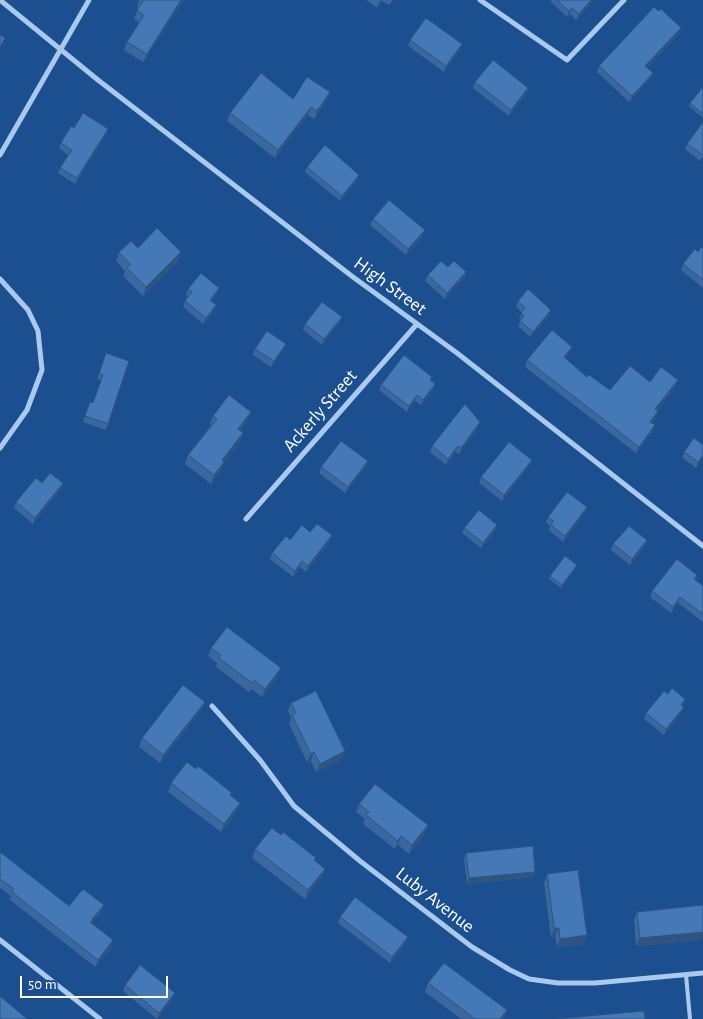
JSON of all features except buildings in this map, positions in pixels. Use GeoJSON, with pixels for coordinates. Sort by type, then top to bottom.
{"type":"FeatureCollection","features":[{"type":"Feature","properties":{"kind":"street","name":"High Street"},"geometry":{"type":"LineString","coordinates":[[0,0],[346,272],[417,324],[703,546]]}},
{"type":"Feature","properties":{"kind":"street"},"geometry":{"type":"LineString","coordinates":[[0,155],[89,0]]}},
{"type":"Feature","properties":{"kind":"street"},"geometry":{"type":"LineString","coordinates":[[480,0],[567,60],[624,0]]}},
{"type":"Feature","properties":{"kind":"street"},"geometry":{"type":"LineString","coordinates":[[0,279],[28,310],[38,331],[42,370],[27,410],[0,448]]}},
{"type":"Feature","properties":{"kind":"street","name":"Ackerly Street"},"geometry":{"type":"LineString","coordinates":[[246,519],[417,324]]}},
{"type":"Feature","properties":{"kind":"street","name":"Luby Avenue"},"geometry":{"type":"LineString","coordinates":[[212,706],[260,760],[294,806],[360,861],[472,948],[510,970],[529,979],[558,983],[595,983],[703,973]]}},
{"type":"Feature","properties":{"kind":"street"},"geometry":{"type":"LineString","coordinates":[[0,940],[100,1019]]}},
{"type":"Feature","properties":{"kind":"lane"},"geometry":{"type":"LineString","coordinates":[[686,975],[690,1019]]}}]}
